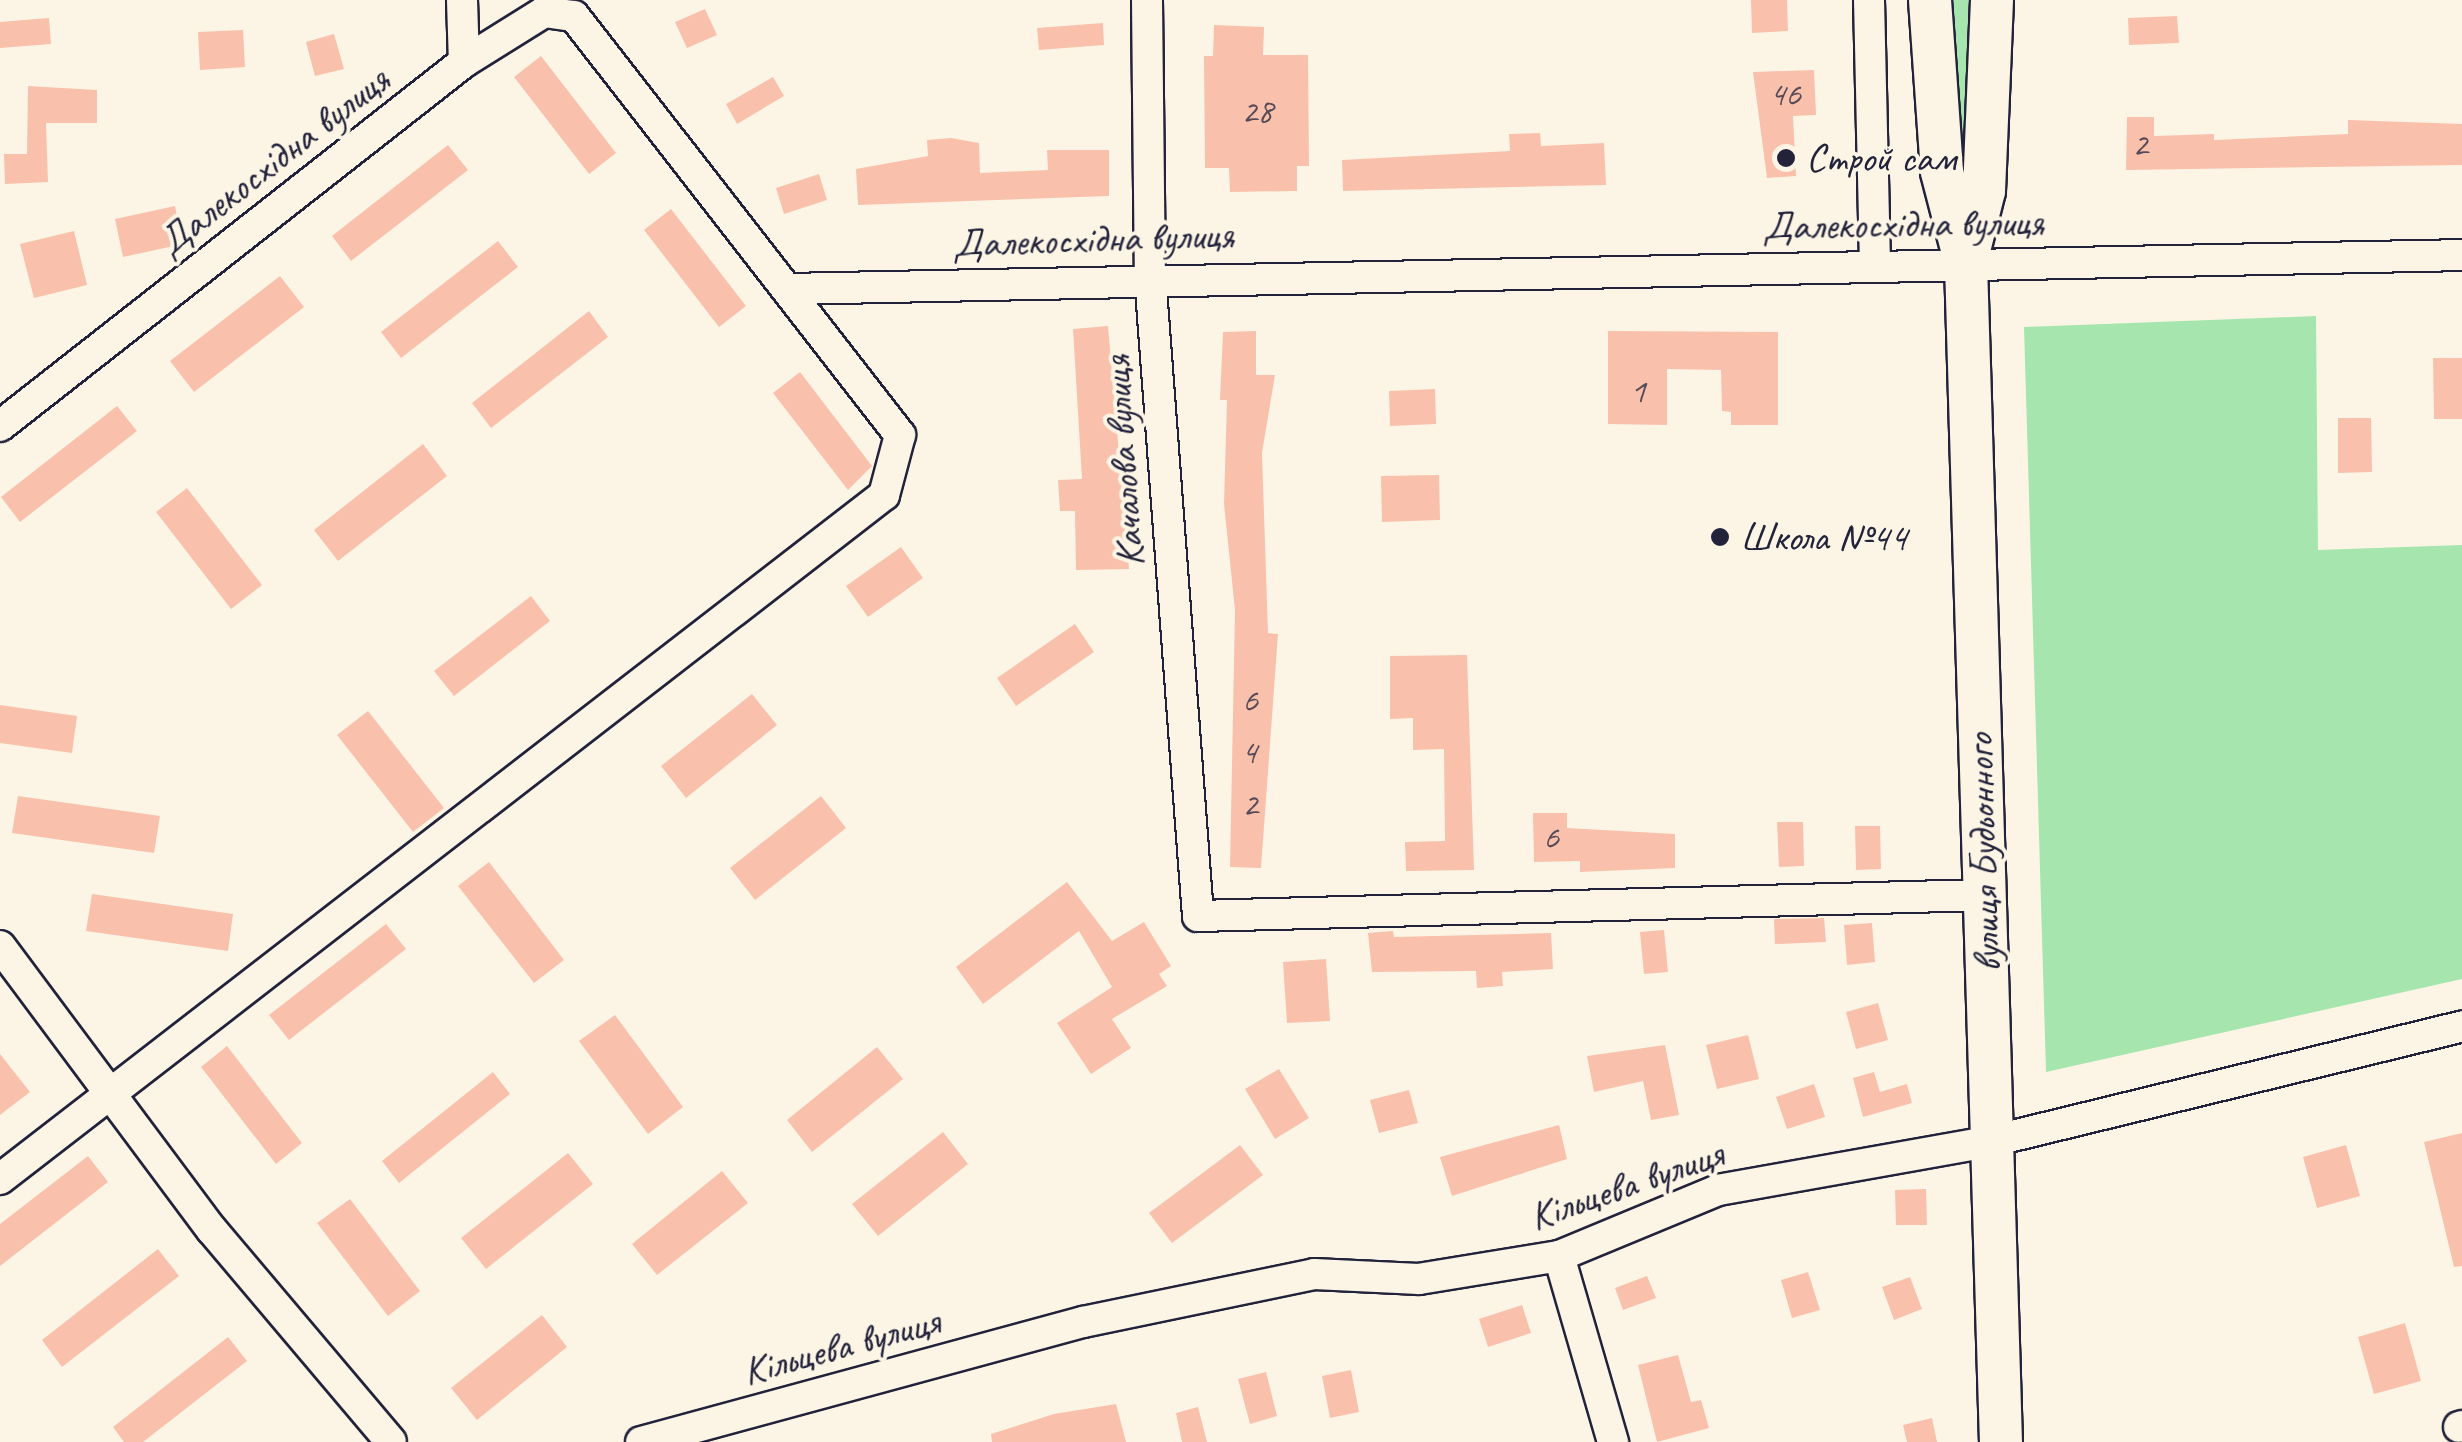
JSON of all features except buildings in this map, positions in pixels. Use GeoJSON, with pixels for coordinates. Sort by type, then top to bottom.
{"type":"FeatureCollection","features":[{"type":"Feature","properties":{"kind":"main road","name":"вулиця Будьонного"},"geometry":{"type":"LineString","coordinates":[[1930,0],[1942,172],[1966,264],[2001,1442]]}},
{"type":"Feature","properties":{"kind":"main road","name":"вулиця Будьонного"},"geometry":{"type":"LineString","coordinates":[[1966,264],[1984,191],[1992,0]]}},
{"type":"Feature","properties":{"kind":"street"},"geometry":{"type":"LineString","coordinates":[[462,0],[464,62]]}},
{"type":"Feature","properties":{"kind":"street","name":"Качалова вулиця"},"geometry":{"type":"LineString","coordinates":[[1147,0],[1150,276],[1198,916],[1984,896]]}},
{"type":"Feature","properties":{"kind":"street"},"geometry":{"type":"LineString","coordinates":[[1869,0],[1875,265]]}},
{"type":"Feature","properties":{"kind":"street","name":"Далекосхідна вулиця"},"geometry":{"type":"LineString","coordinates":[[0,426],[464,62],[544,12],[574,16],[787,289],[1150,276],[2462,255]]}},
{"type":"Feature","properties":{"kind":"street"},"geometry":{"type":"LineString","coordinates":[[0,1179],[884,495],[900,435],[787,289]]}},
{"type":"Feature","properties":{"kind":"street"},"geometry":{"type":"LineString","coordinates":[[0,946],[108,1096],[391,1442]]}},
{"type":"Feature","properties":{"kind":"street","name":"Кільцева вулиця"},"geometry":{"type":"LineString","coordinates":[[641,1442],[1083,1322],[1314,1274],[1419,1279],[1559,1256],[1718,1190],[1992,1141],[2462,1026]]}},
{"type":"Feature","properties":{"kind":"street"},"geometry":{"type":"LineString","coordinates":[[1559,1256],[1613,1442]]}},
{"type":"Feature","properties":{"kind":"green space"},"geometry":{"type":"Polygon","coordinates":[[[1951,0],[1974,0],[1963,193],[1951,0]]]}},
{"type":"Feature","properties":{"kind":"green space"},"geometry":{"type":"Polygon","coordinates":[[[2316,316],[2318,550],[2462,545],[2462,979],[2046,1072],[2024,327],[2316,316]]]}},
{"type":"Feature","properties":{"kind":"place","name":"Строй сам"},"geometry":{"type":"Point","coordinates":[1786,158]}},
{"type":"Feature","properties":{"kind":"place","name":"Школа №44"},"geometry":{"type":"Point","coordinates":[1720,537]}}]}
